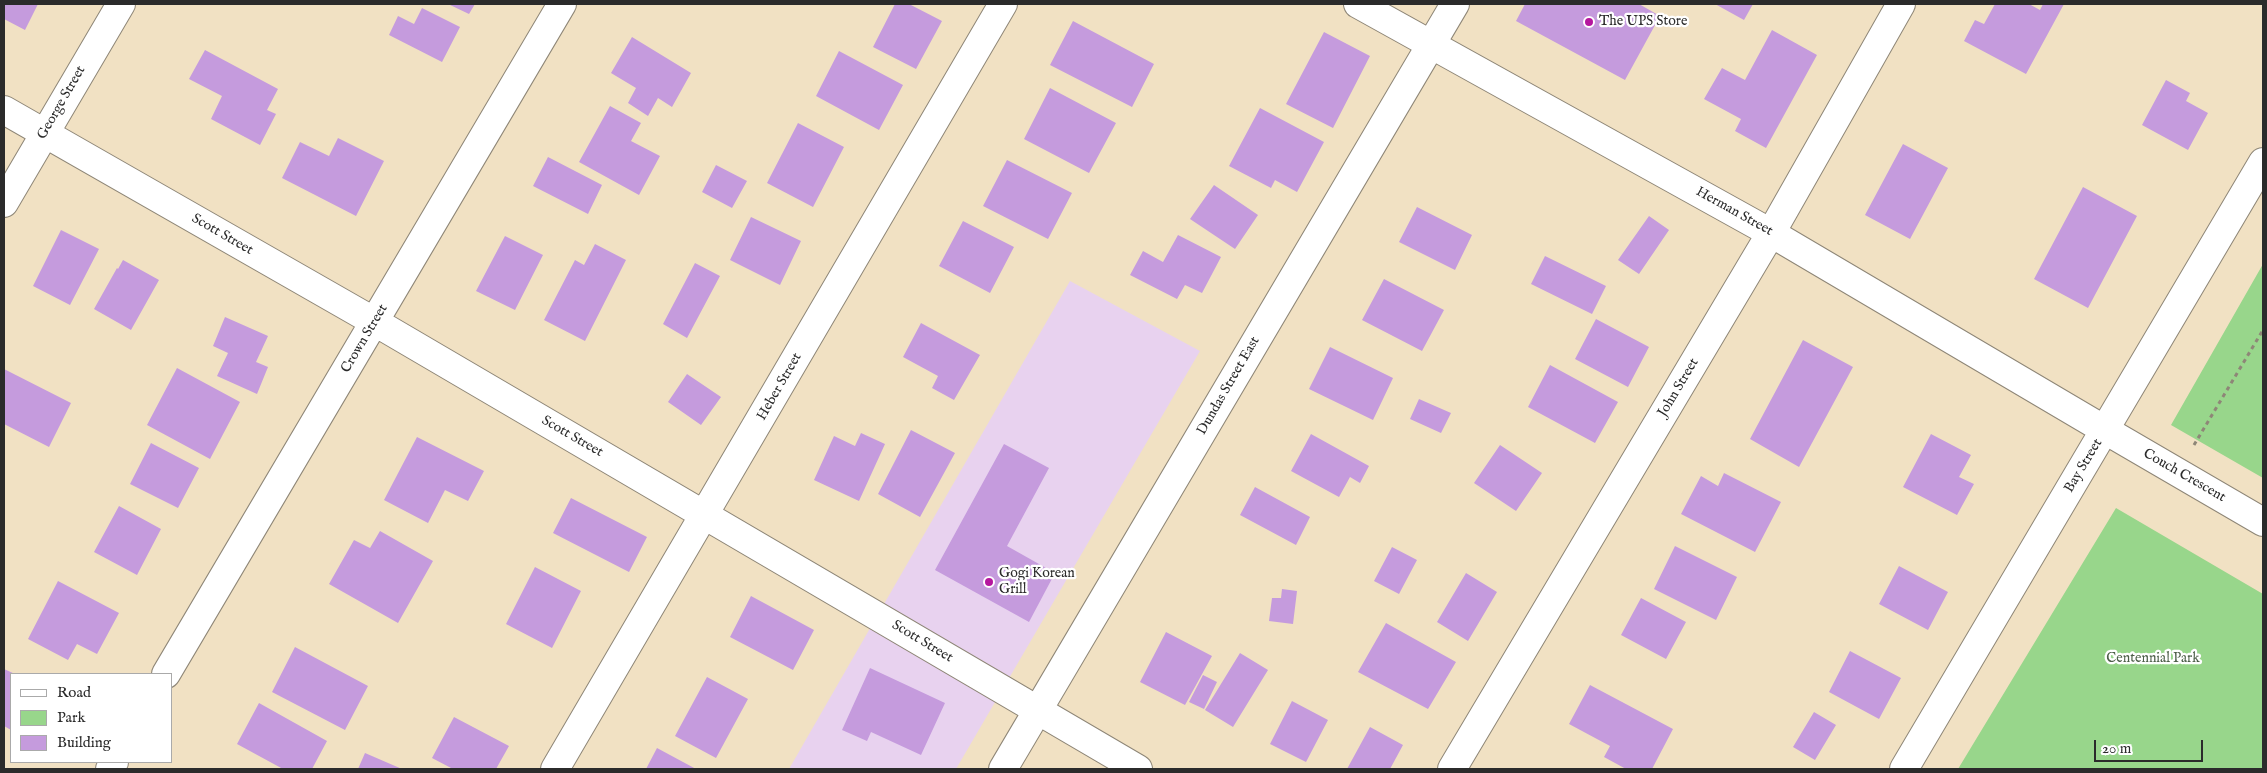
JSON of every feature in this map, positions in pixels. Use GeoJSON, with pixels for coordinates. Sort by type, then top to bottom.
{"type":"FeatureCollection","features":[{"type":"Feature","properties":{"kind":"street","name":"George Street"},"geometry":{"type":"LineString","coordinates":[[4,203],[121,4]]}},
{"type":"Feature","properties":{"kind":"street","name":"Crown Street"},"geometry":{"type":"LineString","coordinates":[[167,673],[562,4]]}},
{"type":"Feature","properties":{"kind":"street","name":"Heber Street"},"geometry":{"type":"LineString","coordinates":[[555,769],[1003,4]]}},
{"type":"Feature","properties":{"kind":"street","name":"Herman Street"},"geometry":{"type":"LineString","coordinates":[[1358,4],[1771,233],[2105,430]]}},
{"type":"Feature","properties":{"kind":"street","name":"Dundas Street East"},"geometry":{"type":"LineString","coordinates":[[1004,769],[1455,4]]}},
{"type":"Feature","properties":{"kind":"street","name":"John Street"},"geometry":{"type":"LineString","coordinates":[[1452,769],[1771,233],[1901,4]]}},
{"type":"Feature","properties":{"kind":"street","name":"Scott Street"},"geometry":{"type":"LineString","coordinates":[[4,110],[375,322],[1138,769]]}},
{"type":"Feature","properties":{"kind":"street","name":"Bay Street"},"geometry":{"type":"LineString","coordinates":[[1904,769],[2263,162]]}},
{"type":"Feature","properties":{"kind":"street","name":"Couch Crescent"},"geometry":{"type":"LineString","coordinates":[[2105,430],[2263,522]]}},
{"type":"Feature","properties":{"kind":"path"},"geometry":{"type":"LineString","coordinates":[[2193,447],[2263,330]]}},
{"type":"Feature","properties":{"kind":"shaded area"},"geometry":{"type":"Polygon","coordinates":[[[1070,281],[1200,351],[956,769],[789,769],[1070,281]]]}},
{"type":"Feature","properties":{"kind":"green space"},"geometry":{"type":"Polygon","coordinates":[[[2263,264],[2263,478],[2171,425],[2263,264]]]}},
{"type":"Feature","properties":{"kind":"green space","name":"Centennial Park"},"geometry":{"type":"Polygon","coordinates":[[[2116,508],[2263,594],[2263,769],[1958,769],[2116,508]]]}},
{"type":"Feature","properties":{"kind":"building"},"geometry":{"type":"Polygon","coordinates":[[[4,4],[38,4],[25,30],[4,19],[4,4]]]}},
{"type":"Feature","properties":{"kind":"building"},"geometry":{"type":"Polygon","coordinates":[[[448,4],[475,4],[469,14],[448,4]]]}},
{"type":"Feature","properties":{"kind":"building"},"geometry":{"type":"Polygon","coordinates":[[[895,4],[909,4],[942,21],[916,69],[873,47],[895,4]]]}},
{"type":"Feature","properties":{"kind":"building"},"geometry":{"type":"Polygon","coordinates":[[[1525,4],[1639,4],[1660,16],[1625,80],[1516,21],[1525,4]]]}},
{"type":"Feature","properties":{"kind":"building"},"geometry":{"type":"Polygon","coordinates":[[[1715,4],[1753,4],[1744,20],[1715,4]]]}},
{"type":"Feature","properties":{"kind":"building"},"geometry":{"type":"Polygon","coordinates":[[[1995,4],[2029,4],[2040,10],[2043,4],[2064,4],[2026,74],[1964,41],[1975,20],[1984,24],[1995,4]]]}},
{"type":"Feature","properties":{"kind":"building"},"geometry":{"type":"Polygon","coordinates":[[[422,8],[460,27],[442,62],[389,35],[398,16],[414,24],[422,8]]]}},
{"type":"Feature","properties":{"kind":"building"},"geometry":{"type":"Polygon","coordinates":[[[1073,21],[1154,64],[1132,107],[1050,65],[1073,21]]]}},
{"type":"Feature","properties":{"kind":"building"},"geometry":{"type":"Polygon","coordinates":[[[1772,30],[1817,55],[1766,148],[1735,131],[1741,119],[1704,99],[1722,68],[1745,80],[1772,30]]]}},
{"type":"Feature","properties":{"kind":"building"},"geometry":{"type":"Polygon","coordinates":[[[1324,32],[1370,56],[1333,128],[1286,104],[1324,32]]]}},
{"type":"Feature","properties":{"kind":"building"},"geometry":{"type":"Polygon","coordinates":[[[632,37],[691,73],[672,107],[658,98],[648,116],[628,103],[636,88],[611,73],[632,37]]]}},
{"type":"Feature","properties":{"kind":"building"},"geometry":{"type":"Polygon","coordinates":[[[205,50],[278,89],[267,110],[276,114],[260,145],[211,119],[222,96],[189,79],[205,50]]]}},
{"type":"Feature","properties":{"kind":"building"},"geometry":{"type":"Polygon","coordinates":[[[839,51],[903,85],[879,130],[816,96],[839,51]]]}},
{"type":"Feature","properties":{"kind":"building"},"geometry":{"type":"Polygon","coordinates":[[[2166,80],[2190,93],[2186,101],[2208,113],[2188,150],[2142,125],[2166,80]]]}},
{"type":"Feature","properties":{"kind":"building"},"geometry":{"type":"Polygon","coordinates":[[[1050,88],[1116,123],[1089,173],[1024,139],[1050,88]]]}},
{"type":"Feature","properties":{"kind":"building"},"geometry":{"type":"Polygon","coordinates":[[[610,106],[641,123],[631,141],[660,156],[639,195],[579,162],[610,106]]]}},
{"type":"Feature","properties":{"kind":"building"},"geometry":{"type":"Polygon","coordinates":[[[1260,108],[1324,142],[1297,192],[1275,180],[1271,188],[1229,166],[1260,108]]]}},
{"type":"Feature","properties":{"kind":"building"},"geometry":{"type":"Polygon","coordinates":[[[798,123],[844,147],[813,207],[767,183],[798,123]]]}},
{"type":"Feature","properties":{"kind":"building"},"geometry":{"type":"Polygon","coordinates":[[[338,138],[384,161],[356,216],[282,178],[300,142],[329,156],[338,138]]]}},
{"type":"Feature","properties":{"kind":"building"},"geometry":{"type":"Polygon","coordinates":[[[1903,144],[1948,168],[1910,239],[1865,215],[1903,144]]]}},
{"type":"Feature","properties":{"kind":"building"},"geometry":{"type":"Polygon","coordinates":[[[548,157],[602,185],[588,214],[533,186],[548,157]]]}},
{"type":"Feature","properties":{"kind":"building"},"geometry":{"type":"Polygon","coordinates":[[[1007,160],[1072,193],[1048,239],[983,206],[1007,160]]]}},
{"type":"Feature","properties":{"kind":"building"},"geometry":{"type":"Polygon","coordinates":[[[716,165],[747,181],[732,208],[702,192],[716,165]]]}},
{"type":"Feature","properties":{"kind":"building"},"geometry":{"type":"Polygon","coordinates":[[[1214,185],[1258,215],[1235,249],[1190,219],[1214,185]]]}},
{"type":"Feature","properties":{"kind":"building"},"geometry":{"type":"Polygon","coordinates":[[[2083,187],[2137,216],[2088,308],[2034,279],[2083,187]]]}},
{"type":"Feature","properties":{"kind":"building"},"geometry":{"type":"Polygon","coordinates":[[[1417,207],[1472,235],[1455,270],[1399,242],[1417,207]]]}},
{"type":"Feature","properties":{"kind":"building"},"geometry":{"type":"Polygon","coordinates":[[[1649,216],[1669,230],[1639,274],[1618,260],[1649,216]]]}},
{"type":"Feature","properties":{"kind":"building"},"geometry":{"type":"Polygon","coordinates":[[[751,217],[801,241],[780,285],[730,260],[751,217]]]}},
{"type":"Feature","properties":{"kind":"building"},"geometry":{"type":"Polygon","coordinates":[[[963,221],[1014,247],[990,293],[939,266],[963,221]]]}},
{"type":"Feature","properties":{"kind":"building"},"geometry":{"type":"Polygon","coordinates":[[[61,230],[99,249],[70,305],[33,286],[61,230]]]}},
{"type":"Feature","properties":{"kind":"building"},"geometry":{"type":"Polygon","coordinates":[[[1178,235],[1221,257],[1202,293],[1185,285],[1177,299],[1130,275],[1143,251],[1163,262],[1178,235]]]}},
{"type":"Feature","properties":{"kind":"building"},"geometry":{"type":"Polygon","coordinates":[[[505,236],[543,255],[515,310],[476,291],[505,236]]]}},
{"type":"Feature","properties":{"kind":"building"},"geometry":{"type":"Polygon","coordinates":[[[595,244],[626,260],[585,341],[544,320],[575,260],[584,265],[595,244]]]}},
{"type":"Feature","properties":{"kind":"building"},"geometry":{"type":"Polygon","coordinates":[[[1545,256],[1606,286],[1592,314],[1531,284],[1545,256]]]}},
{"type":"Feature","properties":{"kind":"building"},"geometry":{"type":"Polygon","coordinates":[[[123,260],[159,280],[131,330],[94,309],[123,260]]]}},
{"type":"Feature","properties":{"kind":"building"},"geometry":{"type":"Polygon","coordinates":[[[695,263],[720,276],[687,338],[663,324],[695,263]]]}},
{"type":"Feature","properties":{"kind":"building"},"geometry":{"type":"Polygon","coordinates":[[[1384,279],[1444,310],[1422,351],[1362,320],[1384,279]]]}},
{"type":"Feature","properties":{"kind":"building"},"geometry":{"type":"Polygon","coordinates":[[[225,317],[268,336],[256,362],[268,367],[257,394],[217,376],[228,353],[213,346],[225,317]]]}},
{"type":"Feature","properties":{"kind":"building"},"geometry":{"type":"Polygon","coordinates":[[[1596,319],[1649,347],[1628,387],[1575,359],[1596,319]]]}},
{"type":"Feature","properties":{"kind":"building"},"geometry":{"type":"Polygon","coordinates":[[[921,323],[980,355],[954,400],[932,388],[938,376],[903,357],[921,323]]]}},
{"type":"Feature","properties":{"kind":"building"},"geometry":{"type":"Polygon","coordinates":[[[1803,340],[1853,367],[1799,467],[1750,439],[1803,340]]]}},
{"type":"Feature","properties":{"kind":"building"},"geometry":{"type":"Polygon","coordinates":[[[1330,347],[1393,378],[1373,420],[1309,389],[1330,347]]]}},
{"type":"Feature","properties":{"kind":"building"},"geometry":{"type":"Polygon","coordinates":[[[1550,365],[1618,402],[1595,443],[1528,407],[1550,365]]]}},
{"type":"Feature","properties":{"kind":"building"},"geometry":{"type":"Polygon","coordinates":[[[177,368],[240,402],[210,459],[147,425],[177,368]]]}},
{"type":"Feature","properties":{"kind":"building"},"geometry":{"type":"Polygon","coordinates":[[[4,369],[71,403],[49,447],[4,424],[4,369]]]}},
{"type":"Feature","properties":{"kind":"building"},"geometry":{"type":"Polygon","coordinates":[[[687,374],[721,397],[701,425],[668,402],[687,374]]]}},
{"type":"Feature","properties":{"kind":"building"},"geometry":{"type":"Polygon","coordinates":[[[1419,399],[1451,413],[1441,433],[1410,419],[1419,399]]]}},
{"type":"Feature","properties":{"kind":"building"},"geometry":{"type":"Polygon","coordinates":[[[911,430],[955,453],[920,517],[878,494],[911,430]]]}},
{"type":"Feature","properties":{"kind":"building"},"geometry":{"type":"Polygon","coordinates":[[[861,433],[885,444],[859,501],[814,480],[834,436],[855,446],[861,433]]]}},
{"type":"Feature","properties":{"kind":"building"},"geometry":{"type":"Polygon","coordinates":[[[1311,434],[1369,466],[1360,483],[1350,477],[1339,497],[1291,471],[1311,434]]]}},
{"type":"Feature","properties":{"kind":"building"},"geometry":{"type":"Polygon","coordinates":[[[1931,434],[1971,455],[1959,477],[1974,484],[1957,515],[1903,487],[1931,434]]]}},
{"type":"Feature","properties":{"kind":"building"},"geometry":{"type":"Polygon","coordinates":[[[417,437],[484,471],[468,501],[445,490],[428,523],[384,500],[417,437]]]}},
{"type":"Feature","properties":{"kind":"building"},"geometry":{"type":"Polygon","coordinates":[[[151,443],[199,468],[178,508],[130,484],[151,443]]]}},
{"type":"Feature","properties":{"kind":"building"},"geometry":{"type":"Polygon","coordinates":[[[1004,444],[1049,468],[1007,546],[1055,573],[1029,622],[935,570],[1004,444]]]}},
{"type":"Feature","properties":{"kind":"building"},"geometry":{"type":"Polygon","coordinates":[[[1500,445],[1542,473],[1516,511],[1474,483],[1500,445]]]}},
{"type":"Feature","properties":{"kind":"building"},"geometry":{"type":"Polygon","coordinates":[[[1724,473],[1781,502],[1755,552],[1681,514],[1701,476],[1718,486],[1724,473]]]}},
{"type":"Feature","properties":{"kind":"building"},"geometry":{"type":"Polygon","coordinates":[[[1255,487],[1310,517],[1296,545],[1240,515],[1255,487]]]}},
{"type":"Feature","properties":{"kind":"building"},"geometry":{"type":"Polygon","coordinates":[[[571,498],[647,537],[629,572],[553,533],[571,498]]]}},
{"type":"Feature","properties":{"kind":"building"},"geometry":{"type":"Polygon","coordinates":[[[119,506],[161,529],[137,575],[94,552],[119,506]]]}},
{"type":"Feature","properties":{"kind":"building"},"geometry":{"type":"Polygon","coordinates":[[[380,531],[433,561],[398,623],[329,584],[354,540],[370,548],[380,531]]]}},
{"type":"Feature","properties":{"kind":"building"},"geometry":{"type":"Polygon","coordinates":[[[1675,546],[1737,577],[1716,620],[1654,589],[1675,546]]]}},
{"type":"Feature","properties":{"kind":"building"},"geometry":{"type":"Polygon","coordinates":[[[1392,547],[1417,560],[1399,594],[1374,581],[1392,547]]]}},
{"type":"Feature","properties":{"kind":"building"},"geometry":{"type":"Polygon","coordinates":[[[1899,566],[1948,592],[1928,630],[1879,604],[1899,566]]]}},
{"type":"Feature","properties":{"kind":"building"},"geometry":{"type":"Polygon","coordinates":[[[535,567],[581,591],[552,648],[506,624],[535,567]]]}},
{"type":"Feature","properties":{"kind":"building"},"geometry":{"type":"Polygon","coordinates":[[[1466,573],[1497,592],[1468,641],[1437,622],[1466,573]]]}},
{"type":"Feature","properties":{"kind":"building"},"geometry":{"type":"Polygon","coordinates":[[[58,581],[119,613],[97,654],[77,644],[68,660],[28,639],[58,581]]]}},
{"type":"Feature","properties":{"kind":"building"},"geometry":{"type":"Polygon","coordinates":[[[1282,589],[1297,591],[1293,624],[1269,621],[1272,598],[1281,598],[1282,589]]]}},
{"type":"Feature","properties":{"kind":"building"},"geometry":{"type":"Polygon","coordinates":[[[751,596],[814,630],[793,670],[730,637],[751,596]]]}},
{"type":"Feature","properties":{"kind":"building"},"geometry":{"type":"Polygon","coordinates":[[[1641,598],[1686,622],[1666,659],[1621,635],[1641,598]]]}},
{"type":"Feature","properties":{"kind":"building"},"geometry":{"type":"Polygon","coordinates":[[[1386,623],[1456,662],[1428,709],[1358,672],[1386,623]]]}},
{"type":"Feature","properties":{"kind":"building"},"geometry":{"type":"Polygon","coordinates":[[[1166,632],[1212,656],[1185,705],[1140,682],[1166,632]]]}},
{"type":"Feature","properties":{"kind":"building"},"geometry":{"type":"Polygon","coordinates":[[[295,647],[368,686],[345,730],[272,692],[295,647]]]}},
{"type":"Feature","properties":{"kind":"building"},"geometry":{"type":"Polygon","coordinates":[[[1850,651],[1901,678],[1879,719],[1829,692],[1850,651]]]}},
{"type":"Feature","properties":{"kind":"building"},"geometry":{"type":"Polygon","coordinates":[[[1240,653],[1268,670],[1233,727],[1205,710],[1240,653]]]}},
{"type":"Feature","properties":{"kind":"building"},"geometry":{"type":"Polygon","coordinates":[[[870,668],[945,703],[921,755],[871,732],[867,741],[842,730],[870,668]]]}},
{"type":"Feature","properties":{"kind":"building"},"geometry":{"type":"Polygon","coordinates":[[[4,669],[13,673],[10,673],[10,729],[4,726],[4,669]]]}},
{"type":"Feature","properties":{"kind":"building"},"geometry":{"type":"Polygon","coordinates":[[[1203,675],[1217,682],[1204,709],[1189,702],[1203,675]]]}},
{"type":"Feature","properties":{"kind":"building"},"geometry":{"type":"Polygon","coordinates":[[[707,677],[748,699],[716,758],[675,736],[707,677]]]}},
{"type":"Feature","properties":{"kind":"building"},"geometry":{"type":"Polygon","coordinates":[[[1590,685],[1673,729],[1652,769],[1626,769],[1604,757],[1610,746],[1569,724],[1590,685]]]}},
{"type":"Feature","properties":{"kind":"building"},"geometry":{"type":"Polygon","coordinates":[[[1292,701],[1328,720],[1306,762],[1270,744],[1292,701]]]}},
{"type":"Feature","properties":{"kind":"building"},"geometry":{"type":"Polygon","coordinates":[[[259,703],[327,741],[312,769],[283,769],[237,744],[259,703]]]}},
{"type":"Feature","properties":{"kind":"building"},"geometry":{"type":"Polygon","coordinates":[[[1814,712],[1836,725],[1815,760],[1793,747],[1814,712]]]}},
{"type":"Feature","properties":{"kind":"building"},"geometry":{"type":"Polygon","coordinates":[[[454,717],[509,746],[496,769],[453,769],[432,758],[454,717]]]}},
{"type":"Feature","properties":{"kind":"building"},"geometry":{"type":"Polygon","coordinates":[[[1370,727],[1403,745],[1390,769],[1347,769],[1370,727]]]}},
{"type":"Feature","properties":{"kind":"building"},"geometry":{"type":"Polygon","coordinates":[[[657,748],[696,769],[646,769],[657,748]]]}},
{"type":"Feature","properties":{"kind":"building"},"geometry":{"type":"Polygon","coordinates":[[[365,753],[402,769],[358,769],[365,753]]]}},
{"type":"Feature","properties":{"kind":"place","name":"The UPS Store"},"geometry":{"type":"Point","coordinates":[1589,22]}},
{"type":"Feature","properties":{"kind":"place","name":"Gogi Korean Grill"},"geometry":{"type":"Point","coordinates":[989,582]}}]}
